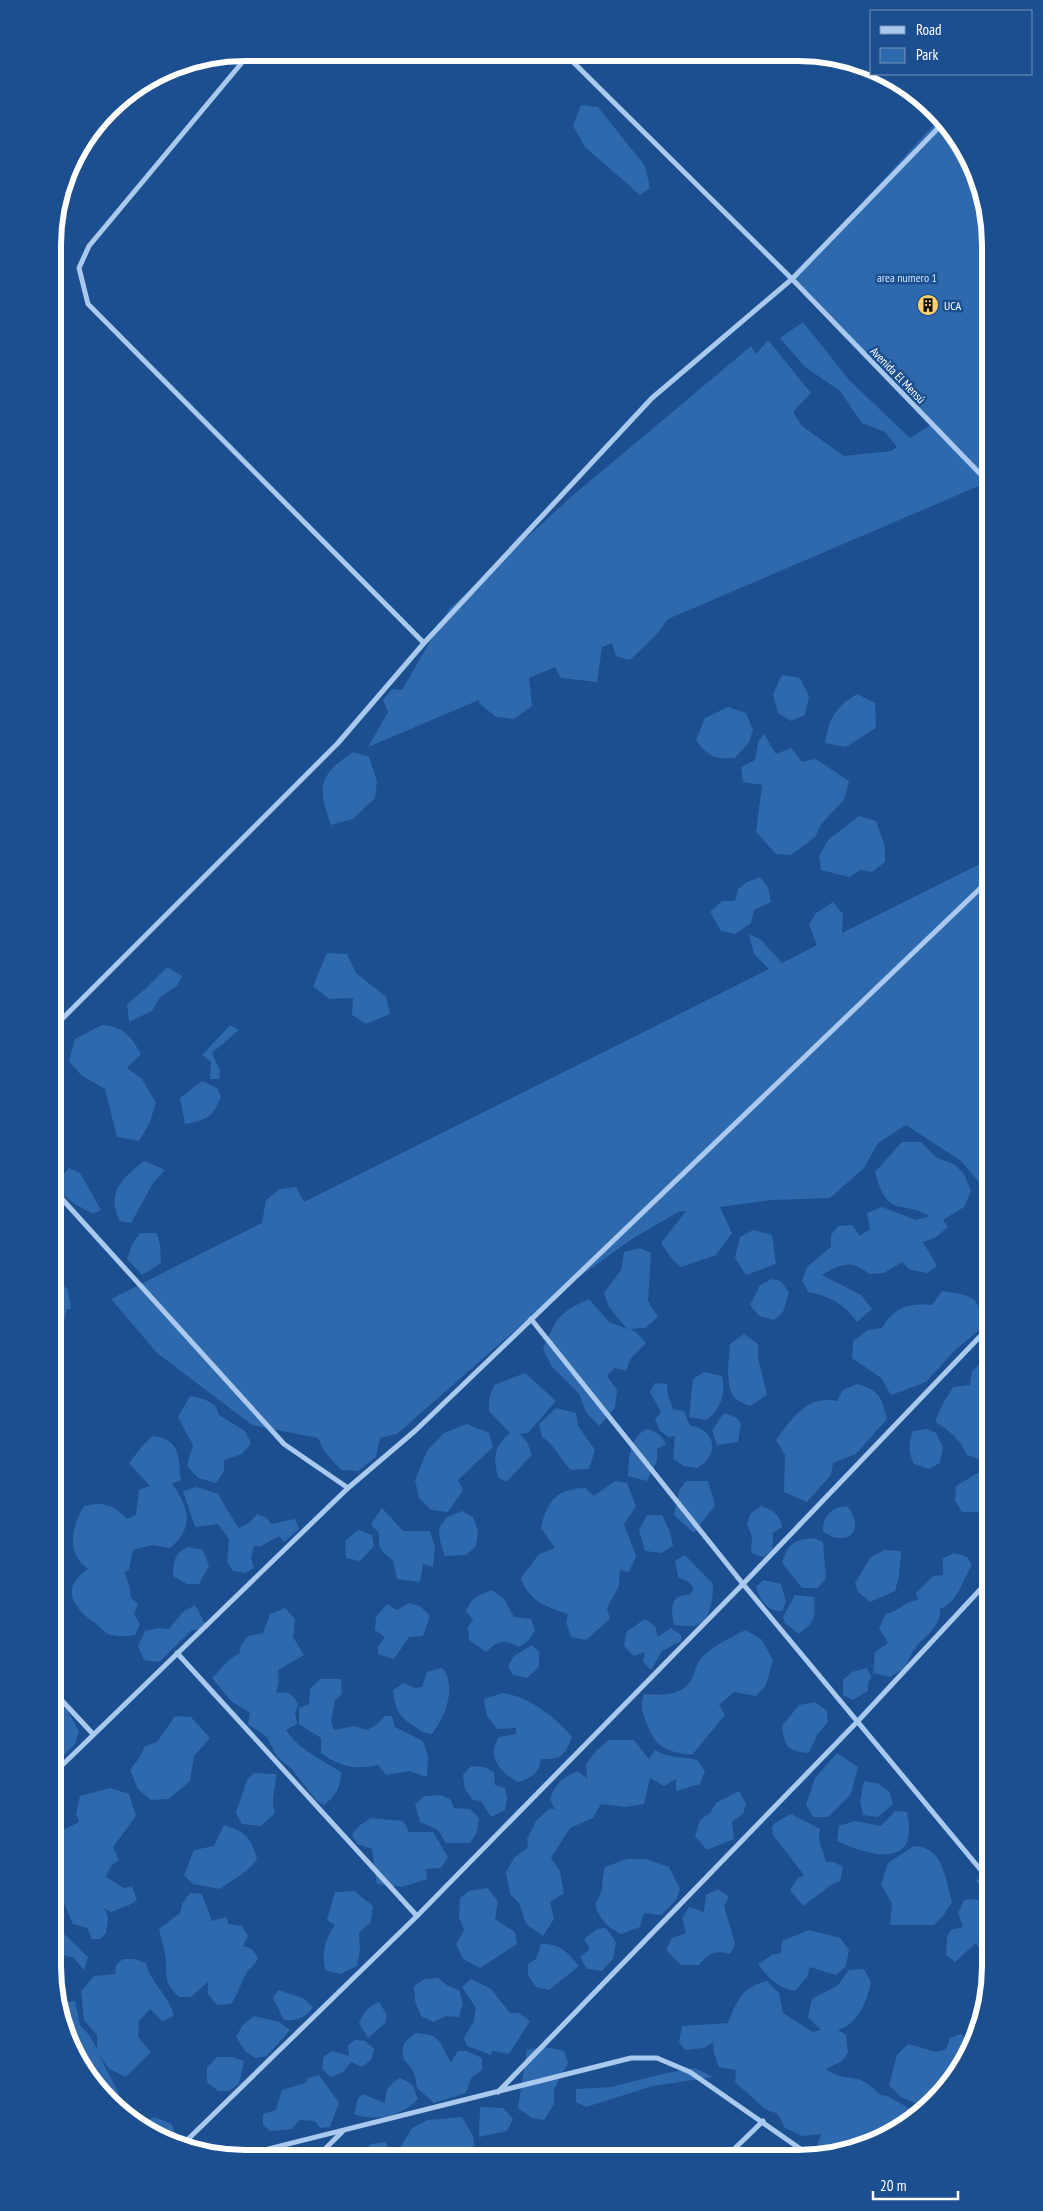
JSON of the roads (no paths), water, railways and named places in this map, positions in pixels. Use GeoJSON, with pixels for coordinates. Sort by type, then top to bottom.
{"type":"FeatureCollection","features":[{"type":"Feature","properties":{"kind":"street"},"geometry":{"type":"LineString","coordinates":[[242,61],[89,246],[79,268],[88,304],[424,642]]}},
{"type":"Feature","properties":{"kind":"street","name":"Avenida El Mensú"},"geometry":{"type":"LineString","coordinates":[[571,61],[792,279],[982,476]]}},
{"type":"Feature","properties":{"kind":"street"},"geometry":{"type":"LineString","coordinates":[[61,1020],[338,743],[424,642],[652,398],[792,279],[939,127]]}},
{"type":"Feature","properties":{"kind":"street"},"geometry":{"type":"LineString","coordinates":[[61,1765],[348,1488],[416,1430],[982,887]]}},
{"type":"Feature","properties":{"kind":"street"},"geometry":{"type":"LineString","coordinates":[[61,1198],[284,1444],[348,1488]]}},
{"type":"Feature","properties":{"kind":"street"},"geometry":{"type":"LineString","coordinates":[[531,1319],[742,1584],[982,1871]]}},
{"type":"Feature","properties":{"kind":"street"},"geometry":{"type":"LineString","coordinates":[[187,2140],[417,1916],[742,1584],[982,1334]]}},
{"type":"Feature","properties":{"kind":"street"},"geometry":{"type":"LineString","coordinates":[[498,2092],[857,1722],[982,1588]]}},
{"type":"Feature","properties":{"kind":"street"},"geometry":{"type":"LineString","coordinates":[[177,1654],[417,1916]]}},
{"type":"Feature","properties":{"kind":"street"},"geometry":{"type":"LineString","coordinates":[[61,1700],[93,1734]]}},
{"type":"Feature","properties":{"kind":"street"},"geometry":{"type":"LineString","coordinates":[[264,2150],[631,2058],[657,2058],[690,2072],[802,2150]]}},
{"type":"Feature","properties":{"kind":"street"},"geometry":{"type":"LineString","coordinates":[[733,2150],[763,2121]]}},
{"type":"Feature","properties":{"kind":"street"},"geometry":{"type":"LineString","coordinates":[[324,2150],[343,2130]]}},
{"type":"Feature","properties":{"kind":"place","name":"UCA"},"geometry":{"type":"Point","coordinates":[928,305]}},
{"type":"Feature","properties":{"kind":"park label","name":"area numero 1"},"geometry":{"type":"Point","coordinates":[907,277]}}]}
